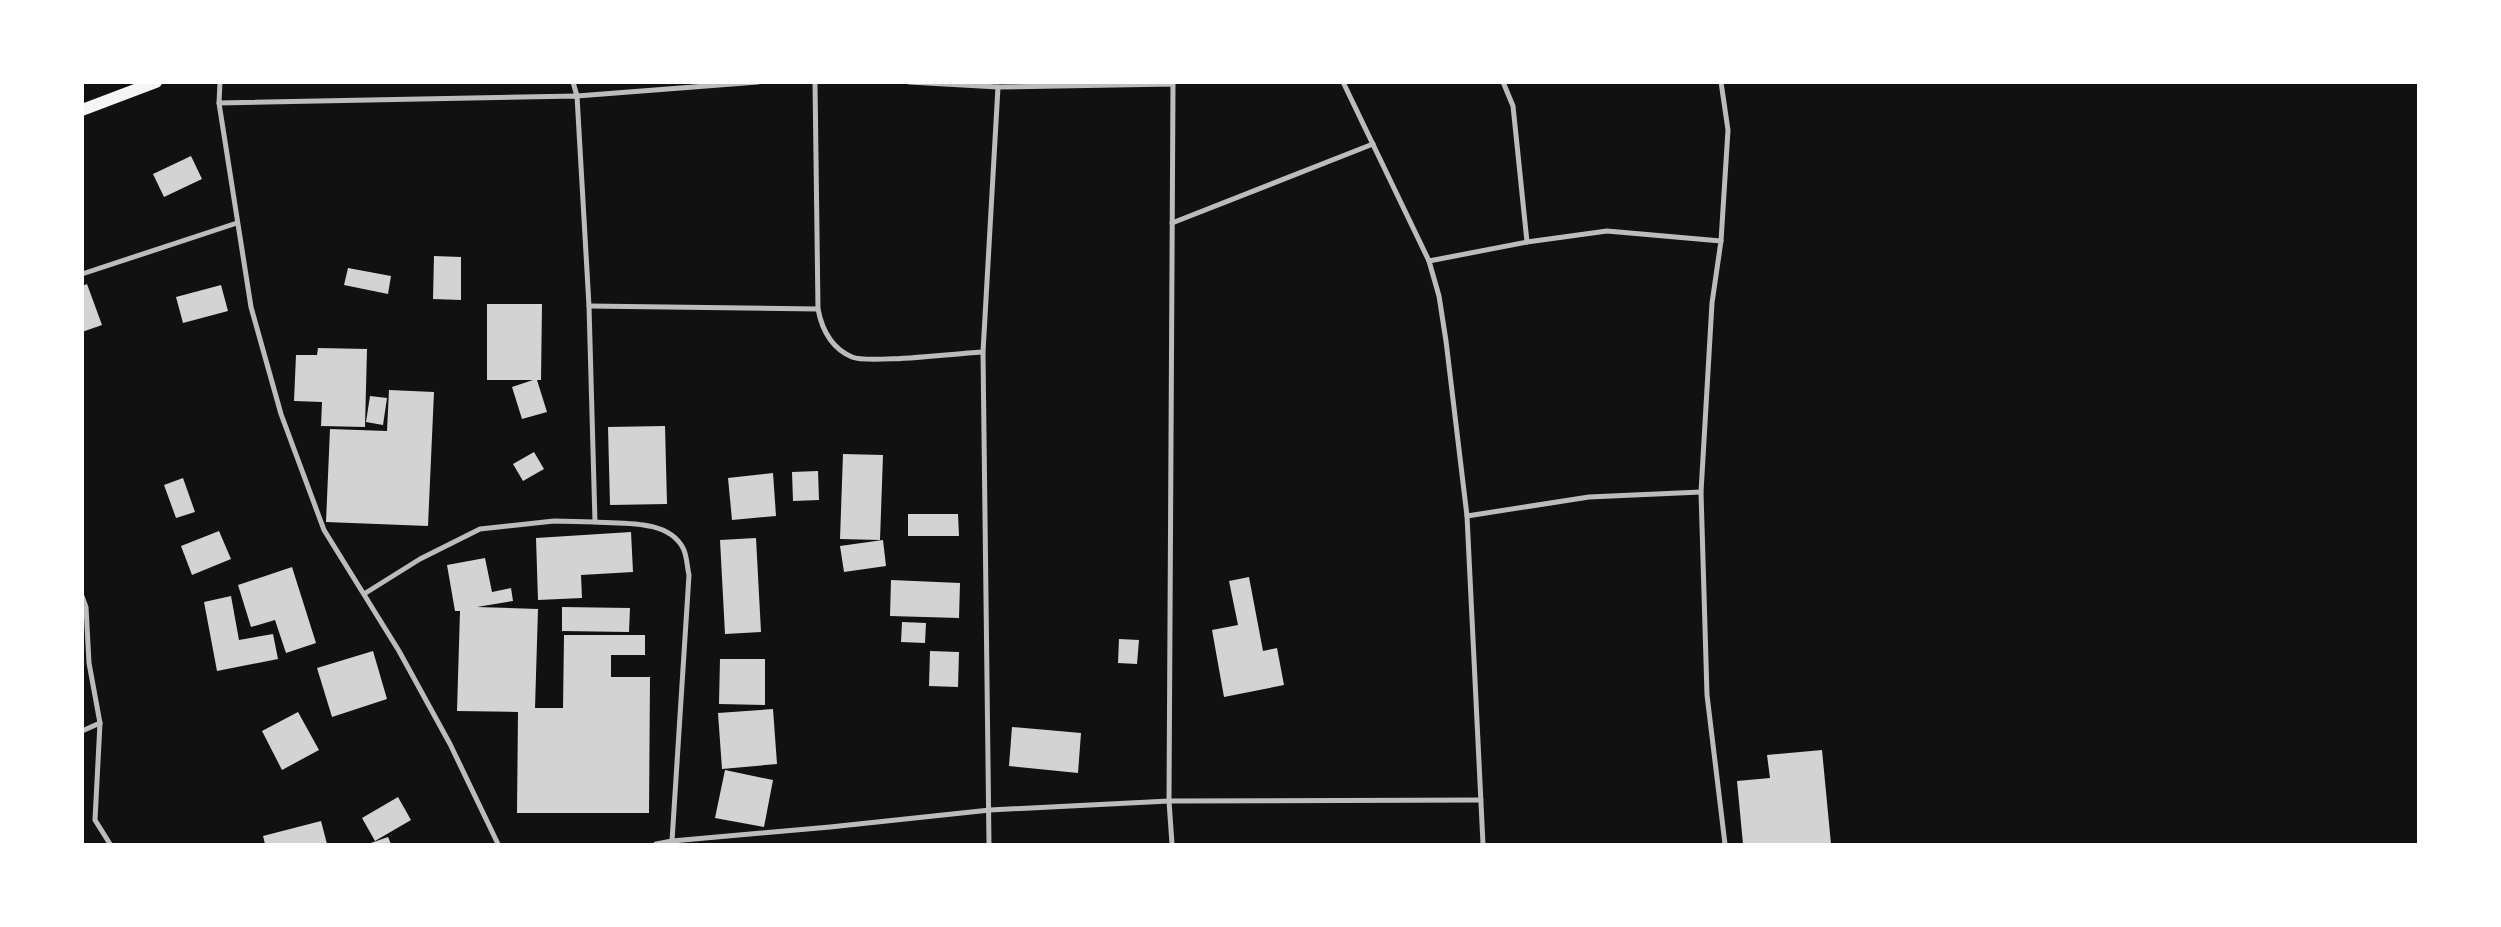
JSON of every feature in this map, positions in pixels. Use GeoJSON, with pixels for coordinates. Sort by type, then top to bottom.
{"type":"FeatureCollection","features":[{"type":"Feature","properties":{"kind":"main road"},"geometry":{"type":"LineString","coordinates":[[82,110],[156,82]]}},
{"type":"Feature","properties":{"kind":"street"},"geometry":{"type":"LineString","coordinates":[[220,82],[219,103],[250,307],[281,414],[324,530],[399,651],[450,744],[498,844]]}},
{"type":"Feature","properties":{"kind":"street"},"geometry":{"type":"LineString","coordinates":[[573,82],[577,96],[589,306],[595,522]]}},
{"type":"Feature","properties":{"kind":"street"},"geometry":{"type":"LineString","coordinates":[[219,103],[577,96],[758,82]]}},
{"type":"Feature","properties":{"kind":"street"},"geometry":{"type":"LineString","coordinates":[[815,82],[818,309],[822,330],[838,350],[854,358],[882,359],[983,352]]}},
{"type":"Feature","properties":{"kind":"street"},"geometry":{"type":"LineString","coordinates":[[909,82],[998,87],[1173,83],[1169,801],[1172,844]]}},
{"type":"Feature","properties":{"kind":"street"},"geometry":{"type":"LineString","coordinates":[[1343,82],[1429,261],[1438,296],[1446,341],[1467,516],[1483,844]]}},
{"type":"Feature","properties":{"kind":"street"},"geometry":{"type":"LineString","coordinates":[[1503,82],[1513,106],[1527,242]]}},
{"type":"Feature","properties":{"kind":"street"},"geometry":{"type":"LineString","coordinates":[[1721,82],[1728,130],[1721,241],[1712,303],[1701,492],[1707,694],[1724,844]]}},
{"type":"Feature","properties":{"kind":"street"},"geometry":{"type":"LineString","coordinates":[[989,844],[983,352],[998,87]]}},
{"type":"Feature","properties":{"kind":"street"},"geometry":{"type":"LineString","coordinates":[[1172,223],[1373,144]]}},
{"type":"Feature","properties":{"kind":"street"},"geometry":{"type":"LineString","coordinates":[[82,274],[237,223]]}},
{"type":"Feature","properties":{"kind":"street"},"geometry":{"type":"LineString","coordinates":[[1429,261],[1527,242],[1607,231],[1721,241]]}},
{"type":"Feature","properties":{"kind":"street"},"geometry":{"type":"LineString","coordinates":[[589,306],[818,309]]}},
{"type":"Feature","properties":{"kind":"street"},"geometry":{"type":"LineString","coordinates":[[1467,516],[1589,497],[1701,492]]}},
{"type":"Feature","properties":{"kind":"street"},"geometry":{"type":"LineString","coordinates":[[364,594],[420,559],[480,529],[554,521],[650,526],[672,533],[684,549],[688,575],[672,841]]}},
{"type":"Feature","properties":{"kind":"street"},"geometry":{"type":"LineString","coordinates":[[82,596],[89,663],[100,723],[95,820],[110,844]]}},
{"type":"Feature","properties":{"kind":"street"},"geometry":{"type":"LineString","coordinates":[[82,731],[100,723]]}},
{"type":"Feature","properties":{"kind":"street"},"geometry":{"type":"LineString","coordinates":[[656,844],[990,810],[1169,801],[1481,800]]}},
{"type":"Feature","properties":{"kind":"building"},"geometry":{"type":"Polygon","coordinates":[[[191,156],[202,179],[164,197],[153,174],[191,156]]]}},
{"type":"Feature","properties":{"kind":"building"},"geometry":{"type":"Polygon","coordinates":[[[434,256],[461,257],[461,300],[433,299],[434,256]]]}},
{"type":"Feature","properties":{"kind":"building"},"geometry":{"type":"Polygon","coordinates":[[[348,268],[391,276],[388,294],[344,285],[348,268]]]}},
{"type":"Feature","properties":{"kind":"building"},"geometry":{"type":"Polygon","coordinates":[[[87,284],[102,325],[82,332],[82,286],[87,284]]]}},
{"type":"Feature","properties":{"kind":"building"},"geometry":{"type":"Polygon","coordinates":[[[221,285],[228,311],[183,323],[176,297],[221,285]]]}},
{"type":"Feature","properties":{"kind":"building"},"geometry":{"type":"Polygon","coordinates":[[[487,304],[542,304],[541,380],[537,380],[547,412],[522,419],[512,387],[533,380],[487,380],[487,304]]]}},
{"type":"Feature","properties":{"kind":"building"},"geometry":{"type":"Polygon","coordinates":[[[318,348],[367,349],[365,427],[321,426],[322,402],[294,401],[296,355],[317,355],[318,348]]]}},
{"type":"Feature","properties":{"kind":"building"},"geometry":{"type":"Polygon","coordinates":[[[389,390],[434,392],[428,526],[326,522],[330,429],[387,431],[389,390]]]}},
{"type":"Feature","properties":{"kind":"building"},"geometry":{"type":"Polygon","coordinates":[[[370,396],[387,398],[383,425],[366,422],[370,396]]]}},
{"type":"Feature","properties":{"kind":"building"},"geometry":{"type":"Polygon","coordinates":[[[665,426],[667,504],[610,505],[608,427],[665,426]]]}},
{"type":"Feature","properties":{"kind":"building"},"geometry":{"type":"Polygon","coordinates":[[[534,452],[544,469],[523,481],[513,464],[534,452]]]}},
{"type":"Feature","properties":{"kind":"building"},"geometry":{"type":"Polygon","coordinates":[[[843,454],[883,455],[880,540],[840,539],[843,454]]]}},
{"type":"Feature","properties":{"kind":"building"},"geometry":{"type":"Polygon","coordinates":[[[818,471],[819,500],[793,501],[792,472],[818,471]]]}},
{"type":"Feature","properties":{"kind":"building"},"geometry":{"type":"Polygon","coordinates":[[[773,473],[776,516],[732,520],[728,478],[773,473]]]}},
{"type":"Feature","properties":{"kind":"building"},"geometry":{"type":"Polygon","coordinates":[[[183,478],[195,512],[176,518],[164,485],[183,478]]]}},
{"type":"Feature","properties":{"kind":"building"},"geometry":{"type":"Polygon","coordinates":[[[908,514],[958,514],[959,536],[908,536],[908,514]]]}},
{"type":"Feature","properties":{"kind":"building"},"geometry":{"type":"Polygon","coordinates":[[[219,531],[231,559],[192,575],[181,546],[219,531]]]}},
{"type":"Feature","properties":{"kind":"building"},"geometry":{"type":"Polygon","coordinates":[[[631,532],[633,572],[581,575],[582,598],[538,600],[536,538],[631,532]]]}},
{"type":"Feature","properties":{"kind":"building"},"geometry":{"type":"Polygon","coordinates":[[[756,538],[761,632],[725,634],[720,540],[756,538]]]}},
{"type":"Feature","properties":{"kind":"building"},"geometry":{"type":"Polygon","coordinates":[[[883,540],[886,566],[844,572],[840,546],[883,540]]]}},
{"type":"Feature","properties":{"kind":"building"},"geometry":{"type":"Polygon","coordinates":[[[485,558],[492,592],[511,588],[513,601],[477,607],[538,609],[535,708],[563,708],[564,635],[645,635],[645,655],[611,655],[611,677],[650,677],[649,813],[517,813],[518,712],[457,711],[460,611],[455,611],[447,565],[485,558]]]}},
{"type":"Feature","properties":{"kind":"building"},"geometry":{"type":"Polygon","coordinates":[[[292,567],[316,643],[286,653],[275,620],[251,627],[238,585],[292,567]]]}},
{"type":"Feature","properties":{"kind":"building"},"geometry":{"type":"Polygon","coordinates":[[[1249,577],[1263,651],[1277,648],[1284,685],[1224,697],[1212,630],[1238,625],[1229,581],[1249,577]]]}},
{"type":"Feature","properties":{"kind":"building"},"geometry":{"type":"Polygon","coordinates":[[[891,580],[960,583],[959,618],[890,616],[891,580]]]}},
{"type":"Feature","properties":{"kind":"building"},"geometry":{"type":"Polygon","coordinates":[[[231,596],[239,640],[273,634],[278,659],[217,671],[204,602],[231,596]]]}},
{"type":"Feature","properties":{"kind":"building"},"geometry":{"type":"Polygon","coordinates":[[[562,607],[630,608],[629,632],[562,631],[562,607]]]}},
{"type":"Feature","properties":{"kind":"building"},"geometry":{"type":"Polygon","coordinates":[[[902,622],[926,623],[925,643],[901,642],[902,622]]]}},
{"type":"Feature","properties":{"kind":"building"},"geometry":{"type":"Polygon","coordinates":[[[1119,639],[1139,640],[1137,664],[1118,663],[1119,639]]]}},
{"type":"Feature","properties":{"kind":"building"},"geometry":{"type":"Polygon","coordinates":[[[373,651],[387,699],[332,717],[317,668],[373,651]]]}},
{"type":"Feature","properties":{"kind":"building"},"geometry":{"type":"Polygon","coordinates":[[[930,651],[959,652],[958,687],[929,686],[930,651]]]}},
{"type":"Feature","properties":{"kind":"building"},"geometry":{"type":"Polygon","coordinates":[[[720,659],[765,659],[765,705],[719,704],[720,659]]]}},
{"type":"Feature","properties":{"kind":"building"},"geometry":{"type":"Polygon","coordinates":[[[773,709],[777,764],[722,769],[718,713],[773,709]]]}},
{"type":"Feature","properties":{"kind":"building"},"geometry":{"type":"Polygon","coordinates":[[[298,712],[319,750],[282,770],[262,731],[298,712]]]}},
{"type":"Feature","properties":{"kind":"building"},"geometry":{"type":"Polygon","coordinates":[[[1012,727],[1081,733],[1078,773],[1009,766],[1012,727]]]}},
{"type":"Feature","properties":{"kind":"building"},"geometry":{"type":"Polygon","coordinates":[[[1822,750],[1831,844],[1743,844],[1737,781],[1770,778],[1767,755],[1822,750]]]}},
{"type":"Feature","properties":{"kind":"building"},"geometry":{"type":"Polygon","coordinates":[[[725,770],[773,780],[764,827],[715,818],[725,770]]]}},
{"type":"Feature","properties":{"kind":"building"},"geometry":{"type":"Polygon","coordinates":[[[398,797],[411,820],[375,841],[362,818],[398,797]]]}},
{"type":"Feature","properties":{"kind":"building"},"geometry":{"type":"Polygon","coordinates":[[[321,821],[327,844],[265,844],[263,836],[321,821]]]}},
{"type":"Feature","properties":{"kind":"building"},"geometry":{"type":"Polygon","coordinates":[[[388,837],[391,844],[368,844],[388,837]]]}}]}
